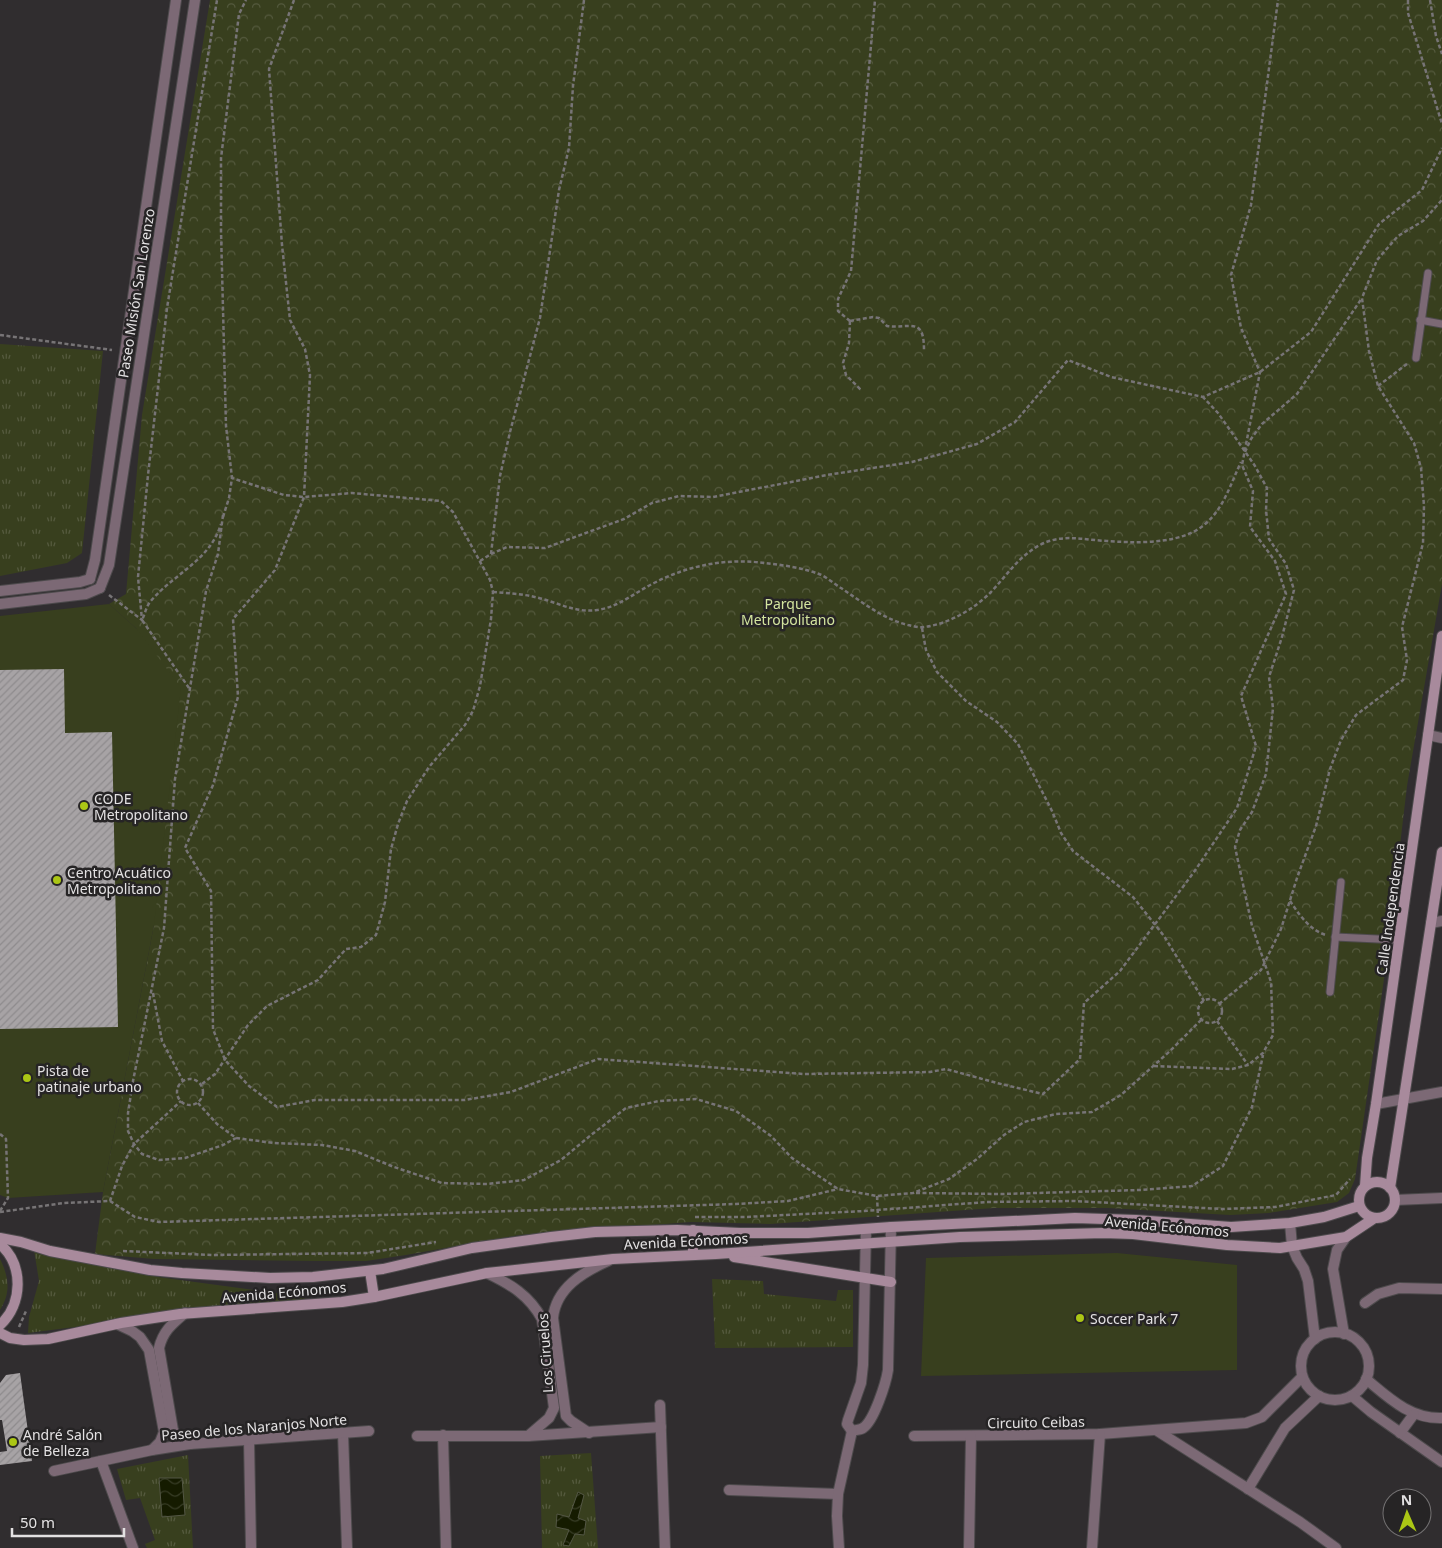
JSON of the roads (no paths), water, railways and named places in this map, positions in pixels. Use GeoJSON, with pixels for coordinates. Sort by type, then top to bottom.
{"type":"FeatureCollection","features":[{"type":"Feature","properties":{"kind":"street","name":"Paseo Misión San Lorenzo"},"geometry":{"type":"LineString","coordinates":[[90,579],[95,560],[176,0]]}},
{"type":"Feature","properties":{"kind":"street","name":"Paseo Misión San Lorenzo"},"geometry":{"type":"LineString","coordinates":[[100,588],[109,565],[195,0]]}},
{"type":"Feature","properties":{"kind":"street"},"geometry":{"type":"LineString","coordinates":[[0,591],[80,582],[90,579],[100,588],[86,594],[0,604]]}},
{"type":"Feature","properties":{"kind":"street","name":"Calle Independencia"},"geometry":{"type":"LineString","coordinates":[[1365,1186],[1367,1158],[1442,636]]}},
{"type":"Feature","properties":{"kind":"street"},"geometry":{"type":"LineString","coordinates":[[1428,735],[1442,738]]}},
{"type":"Feature","properties":{"kind":"street"},"geometry":{"type":"LineString","coordinates":[[1390,1188],[1437,922],[1442,852]]}},
{"type":"Feature","properties":{"kind":"street"},"geometry":{"type":"LineString","coordinates":[[1376,1104],[1442,1092]]}},
{"type":"Feature","properties":{"kind":"street"},"geometry":{"type":"LineString","coordinates":[[1378,1182],[1390,1188],[1394,1193],[1395,1200],[1391,1212],[1386,1216],[1373,1219],[1367,1216],[1359,1206],[1360,1192],[1365,1186],[1378,1182]]}},
{"type":"Feature","properties":{"kind":"street"},"geometry":{"type":"LineString","coordinates":[[1395,1200],[1442,1198]]}},
{"type":"Feature","properties":{"kind":"street","name":"Avenida Ecónomos"},"geometry":{"type":"LineString","coordinates":[[0,1238],[50,1251],[110,1263],[182,1274],[270,1278],[313,1277],[370,1271],[472,1248],[551,1236],[595,1232],[693,1230],[740,1233],[808,1233],[1075,1218],[1231,1226],[1290,1223],[1359,1206]]}},
{"type":"Feature","properties":{"kind":"street"},"geometry":{"type":"LineString","coordinates":[[1075,1218],[1075,1234]]}},
{"type":"Feature","properties":{"kind":"street","name":"Avenida Ecónomos"},"geometry":{"type":"LineString","coordinates":[[0,1333],[10,1338],[48,1340],[117,1324],[186,1313],[342,1302],[487,1273],[613,1259],[716,1254],[960,1237],[1075,1234],[1133,1234],[1236,1246],[1280,1248],[1346,1236],[1373,1219]]}},
{"type":"Feature","properties":{"kind":"street"},"geometry":{"type":"LineString","coordinates":[[1290,1223],[1292,1246],[1308,1281],[1314,1339]]}},
{"type":"Feature","properties":{"kind":"street"},"geometry":{"type":"LineString","coordinates":[[852,1431],[862,1429],[868,1423],[885,1385],[888,1370],[891,1227]]}},
{"type":"Feature","properties":{"kind":"street"},"geometry":{"type":"LineString","coordinates":[[839,1548],[838,1494],[852,1431],[847,1424],[861,1382],[864,1365],[866,1229]]}},
{"type":"Feature","properties":{"kind":"street"},"geometry":{"type":"LineString","coordinates":[[693,1230],[693,1255]]}},
{"type":"Feature","properties":{"kind":"street"},"geometry":{"type":"LineString","coordinates":[[1344,1334],[1333,1269],[1337,1250],[1346,1236]]}},
{"type":"Feature","properties":{"kind":"street"},"geometry":{"type":"LineString","coordinates":[[0,1244],[13,1261],[18,1275],[18,1291],[14,1306],[0,1325]]}},
{"type":"Feature","properties":{"kind":"street"},"geometry":{"type":"LineString","coordinates":[[716,1254],[890,1282]]}},
{"type":"Feature","properties":{"kind":"street","name":"Los Ciruelos"},"geometry":{"type":"LineString","coordinates":[[589,1433],[570,1422],[566,1416],[554,1307],[567,1288],[576,1279],[594,1267],[613,1259]]}},
{"type":"Feature","properties":{"kind":"street"},"geometry":{"type":"LineString","coordinates":[[370,1271],[374,1297]]}},
{"type":"Feature","properties":{"kind":"street","name":"Los Ciruelos"},"geometry":{"type":"LineString","coordinates":[[487,1273],[520,1291],[542,1319],[554,1408],[549,1418],[528,1436]]}},
{"type":"Feature","properties":{"kind":"street"},"geometry":{"type":"LineString","coordinates":[[1365,1303],[1378,1294],[1399,1288],[1442,1289]]}},
{"type":"Feature","properties":{"kind":"street"},"geometry":{"type":"LineString","coordinates":[[186,1313],[165,1332],[159,1348],[173,1430],[178,1438],[190,1444]]}},
{"type":"Feature","properties":{"kind":"street"},"geometry":{"type":"LineString","coordinates":[[117,1324],[140,1337],[149,1350],[164,1432],[160,1442],[152,1450]]}},
{"type":"Feature","properties":{"kind":"street"},"geometry":{"type":"LineString","coordinates":[[1334,1332],[1344,1334],[1356,1340],[1365,1351],[1369,1365],[1366,1379],[1361,1388],[1352,1396],[1341,1400],[1330,1400],[1319,1396],[1306,1385],[1302,1377],[1301,1363],[1305,1350],[1314,1339],[1334,1332]]}},
{"type":"Feature","properties":{"kind":"street","name":"Circuito Ceibas"},"geometry":{"type":"LineString","coordinates":[[914,1436],[1100,1434],[1246,1423],[1262,1417],[1302,1377]]}},
{"type":"Feature","properties":{"kind":"street"},"geometry":{"type":"LineString","coordinates":[[1366,1379],[1394,1403],[1414,1414],[1442,1418]]}},
{"type":"Feature","properties":{"kind":"street"},"geometry":{"type":"LineString","coordinates":[[1248,1489],[1285,1428],[1319,1396]]}},
{"type":"Feature","properties":{"kind":"street"},"geometry":{"type":"LineString","coordinates":[[1352,1396],[1365,1408],[1442,1462]]}},
{"type":"Feature","properties":{"kind":"street"},"geometry":{"type":"LineString","coordinates":[[660,1404],[665,1548]]}},
{"type":"Feature","properties":{"kind":"street"},"geometry":{"type":"LineString","coordinates":[[1400,1432],[1414,1414]]}},
{"type":"Feature","properties":{"kind":"street"},"geometry":{"type":"LineString","coordinates":[[417,1436],[528,1436],[661,1427]]}},
{"type":"Feature","properties":{"kind":"street"},"geometry":{"type":"LineString","coordinates":[[1156,1430],[1300,1522],[1336,1548]]}},
{"type":"Feature","properties":{"kind":"street","name":"Paseo de los Naranjos Norte"},"geometry":{"type":"LineString","coordinates":[[54,1470],[190,1444],[370,1431]]}},
{"type":"Feature","properties":{"kind":"street"},"geometry":{"type":"LineString","coordinates":[[343,1433],[347,1548]]}},
{"type":"Feature","properties":{"kind":"street","name":"Circuito Ceibas"},"geometry":{"type":"LineString","coordinates":[[1094,1546],[1100,1434]]}},
{"type":"Feature","properties":{"kind":"street"},"geometry":{"type":"LineString","coordinates":[[443,1435],[446,1548]]}},
{"type":"Feature","properties":{"kind":"street","name":"Circuito Ceibas"},"geometry":{"type":"LineString","coordinates":[[969,1548],[971,1436]]}},
{"type":"Feature","properties":{"kind":"street"},"geometry":{"type":"LineString","coordinates":[[249,1440],[251,1548]]}},
{"type":"Feature","properties":{"kind":"street"},"geometry":{"type":"LineString","coordinates":[[101,1461],[133,1548]]}},
{"type":"Feature","properties":{"kind":"street"},"geometry":{"type":"LineString","coordinates":[[729,1490],[838,1494]]}},
{"type":"Feature","properties":{"kind":"lane"},"geometry":{"type":"LineString","coordinates":[[1416,358],[1428,273]]}},
{"type":"Feature","properties":{"kind":"lane"},"geometry":{"type":"LineString","coordinates":[[1420,320],[1442,324]]}},
{"type":"Feature","properties":{"kind":"lane"},"geometry":{"type":"LineString","coordinates":[[1330,992],[1341,882]]}},
{"type":"Feature","properties":{"kind":"lane"},"geometry":{"type":"LineString","coordinates":[[1335,937],[1399,940]]}},
{"type":"Feature","properties":{"kind":"water"},"geometry":{"type":"Polygon","coordinates":[[[159,1478],[182,1478],[185,1515],[162,1517],[159,1478]]]}},
{"type":"Feature","properties":{"kind":"water"},"geometry":{"type":"Polygon","coordinates":[[[578,1492],[584,1495],[578,1518],[586,1521],[584,1535],[575,1534],[569,1546],[563,1545],[569,1530],[556,1527],[557,1514],[569,1517],[578,1492]]]}},
{"type":"Feature","properties":{"kind":"place","name":"CODE Metropolitano"},"geometry":{"type":"Point","coordinates":[84,806]}},
{"type":"Feature","properties":{"kind":"place","name":"Centro Acuático Metropolitano"},"geometry":{"type":"Point","coordinates":[57,880]}},
{"type":"Feature","properties":{"kind":"place","name":"Pista de patinaje urbano"},"geometry":{"type":"Point","coordinates":[27,1078]}},
{"type":"Feature","properties":{"kind":"place","name":"Soccer Park 7"},"geometry":{"type":"Point","coordinates":[1080,1318]}},
{"type":"Feature","properties":{"kind":"place","name":"André Salón de Belleza"},"geometry":{"type":"Point","coordinates":[13,1442]}},
{"type":"Feature","properties":{"kind":"park label","name":"Parque Metropolitano"},"geometry":{"type":"Point","coordinates":[788,612]}}]}
